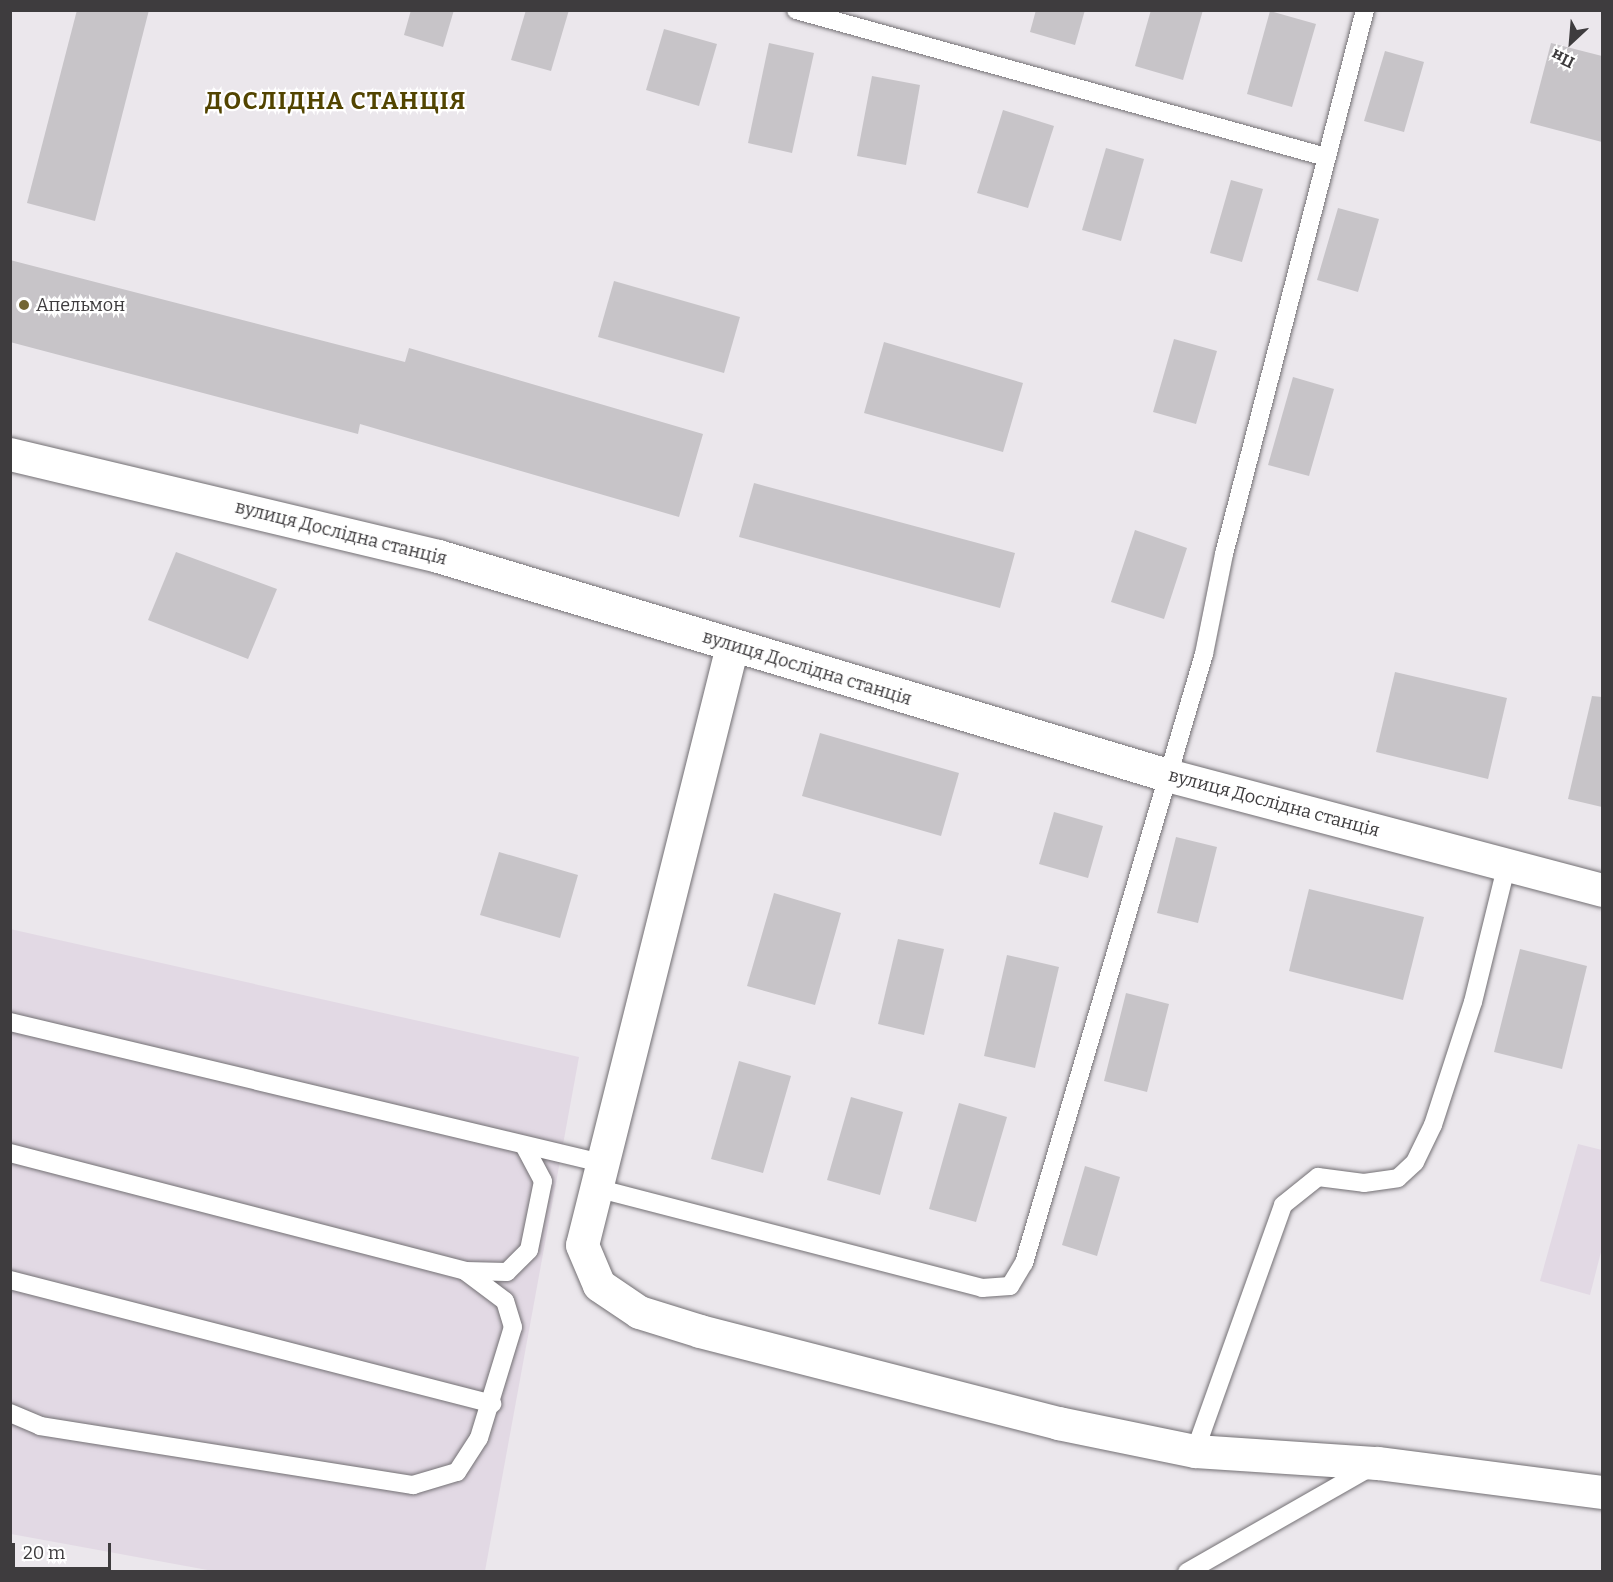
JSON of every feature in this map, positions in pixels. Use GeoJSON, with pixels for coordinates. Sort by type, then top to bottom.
{"type":"FeatureCollection","features":[{"type":"Feature","properties":{"kind":"street","name":"вулиця Дослідна станція"},"geometry":{"type":"LineString","coordinates":[[10,454],[438,556],[1167,775],[1602,890]]}},
{"type":"Feature","properties":{"kind":"street"},"geometry":{"type":"LineString","coordinates":[[732,646],[582,1245],[599,1285],[639,1312],[1058,1423],[1195,1451],[1378,1463],[1602,1492]]}},
{"type":"Feature","properties":{"kind":"lane"},"geometry":{"type":"LineString","coordinates":[[796,10],[1326,157]]}},
{"type":"Feature","properties":{"kind":"lane"},"geometry":{"type":"LineString","coordinates":[[10,1022],[524,1146],[599,1175],[982,1288],[1010,1286],[1024,1263],[1204,654],[1326,157],[1365,10]]}},
{"type":"Feature","properties":{"kind":"lane"},"geometry":{"type":"LineString","coordinates":[[1195,1451],[1283,1204],[1318,1178],[1364,1184],[1398,1178],[1415,1162],[1433,1125],[1473,1002],[1507,864]]}},
{"type":"Feature","properties":{"kind":"lane"},"geometry":{"type":"LineString","coordinates":[[10,1153],[465,1271],[507,1272],[529,1250],[543,1181],[524,1146]]}},
{"type":"Feature","properties":{"kind":"lane"},"geometry":{"type":"LineString","coordinates":[[10,1413],[40,1426],[413,1485],[457,1472],[492,1404],[513,1327],[505,1301],[465,1271]]}},
{"type":"Feature","properties":{"kind":"lane"},"geometry":{"type":"LineString","coordinates":[[10,1280],[492,1404]]}},
{"type":"Feature","properties":{"kind":"lane"},"geometry":{"type":"LineString","coordinates":[[1187,1572],[1378,1463]]}},
{"type":"Feature","properties":{"kind":"shaded area"},"geometry":{"type":"Polygon","coordinates":[[[10,929],[579,1057],[485,1571],[213,1571],[11,1534],[10,929]]]}},
{"type":"Feature","properties":{"kind":"shaded area"},"geometry":{"type":"Polygon","coordinates":[[[1578,1144],[1602,1150],[1602,1248],[1590,1295],[1540,1281],[1578,1144]]]}},
{"type":"Feature","properties":{"kind":"building"},"geometry":{"type":"Polygon","coordinates":[[[77,10],[149,10],[95,221],[27,203],[77,10]]]}},
{"type":"Feature","properties":{"kind":"building"},"geometry":{"type":"Polygon","coordinates":[[[411,10],[454,10],[443,47],[404,35],[411,10]]]}},
{"type":"Feature","properties":{"kind":"building"},"geometry":{"type":"Polygon","coordinates":[[[526,10],[569,10],[551,71],[511,60],[526,10]]]}},
{"type":"Feature","properties":{"kind":"building"},"geometry":{"type":"Polygon","coordinates":[[[1036,10],[1085,10],[1075,45],[1030,32],[1036,10]]]}},
{"type":"Feature","properties":{"kind":"building"},"geometry":{"type":"Polygon","coordinates":[[[1151,10],[1203,10],[1183,80],[1135,66],[1151,10]]]}},
{"type":"Feature","properties":{"kind":"building"},"geometry":{"type":"Polygon","coordinates":[[[1270,11],[1316,24],[1292,107],[1247,94],[1270,11]]]}},
{"type":"Feature","properties":{"kind":"building"},"geometry":{"type":"Polygon","coordinates":[[[664,29],[717,44],[699,106],[646,90],[664,29]]]}},
{"type":"Feature","properties":{"kind":"building"},"geometry":{"type":"Polygon","coordinates":[[[769,43],[814,53],[792,153],[748,143],[769,43]]]}},
{"type":"Feature","properties":{"kind":"building"},"geometry":{"type":"Polygon","coordinates":[[[1551,43],[1602,56],[1602,142],[1530,123],[1551,43]]]}},
{"type":"Feature","properties":{"kind":"building"},"geometry":{"type":"Polygon","coordinates":[[[1385,51],[1424,62],[1404,132],[1364,121],[1385,51]]]}},
{"type":"Feature","properties":{"kind":"building"},"geometry":{"type":"Polygon","coordinates":[[[872,76],[920,85],[906,165],[857,156],[872,76]]]}},
{"type":"Feature","properties":{"kind":"building"},"geometry":{"type":"Polygon","coordinates":[[[1003,110],[1054,126],[1028,208],[977,193],[1003,110]]]}},
{"type":"Feature","properties":{"kind":"building"},"geometry":{"type":"Polygon","coordinates":[[[1106,148],[1144,159],[1121,241],[1082,230],[1106,148]]]}},
{"type":"Feature","properties":{"kind":"building"},"geometry":{"type":"Polygon","coordinates":[[[1231,180],[1263,189],[1242,262],[1210,253],[1231,180]]]}},
{"type":"Feature","properties":{"kind":"building"},"geometry":{"type":"Polygon","coordinates":[[[1338,208],[1379,219],[1358,292],[1317,280],[1338,208]]]}},
{"type":"Feature","properties":{"kind":"building"},"geometry":{"type":"Polygon","coordinates":[[[10,260],[405,362],[409,348],[703,434],[679,517],[360,424],[358,434],[10,342],[10,260]]]}},
{"type":"Feature","properties":{"kind":"building"},"geometry":{"type":"Polygon","coordinates":[[[614,281],[740,317],[724,373],[598,337],[614,281]]]}},
{"type":"Feature","properties":{"kind":"building"},"geometry":{"type":"Polygon","coordinates":[[[1174,339],[1217,351],[1196,424],[1153,412],[1174,339]]]}},
{"type":"Feature","properties":{"kind":"building"},"geometry":{"type":"Polygon","coordinates":[[[884,342],[1023,383],[1003,452],[864,413],[884,342]]]}},
{"type":"Feature","properties":{"kind":"building"},"geometry":{"type":"Polygon","coordinates":[[[1293,377],[1334,389],[1309,476],[1268,465],[1293,377]]]}},
{"type":"Feature","properties":{"kind":"building"},"geometry":{"type":"Polygon","coordinates":[[[754,483],[1015,553],[1000,608],[739,537],[754,483]]]}},
{"type":"Feature","properties":{"kind":"building"},"geometry":{"type":"Polygon","coordinates":[[[1135,530],[1187,548],[1164,619],[1111,602],[1135,530]]]}},
{"type":"Feature","properties":{"kind":"building"},"geometry":{"type":"Polygon","coordinates":[[[176,552],[277,589],[248,659],[148,620],[176,552]]]}},
{"type":"Feature","properties":{"kind":"building"},"geometry":{"type":"Polygon","coordinates":[[[1395,672],[1507,698],[1488,779],[1376,752],[1395,672]]]}},
{"type":"Feature","properties":{"kind":"building"},"geometry":{"type":"Polygon","coordinates":[[[1592,696],[1602,697],[1602,807],[1568,799],[1592,696]]]}},
{"type":"Feature","properties":{"kind":"building"},"geometry":{"type":"Polygon","coordinates":[[[820,733],[959,773],[941,836],[802,796],[820,733]]]}},
{"type":"Feature","properties":{"kind":"building"},"geometry":{"type":"Polygon","coordinates":[[[1054,812],[1103,826],[1088,878],[1039,864],[1054,812]]]}},
{"type":"Feature","properties":{"kind":"building"},"geometry":{"type":"Polygon","coordinates":[[[1176,837],[1217,847],[1198,923],[1157,913],[1176,837]]]}},
{"type":"Feature","properties":{"kind":"building"},"geometry":{"type":"Polygon","coordinates":[[[499,852],[578,875],[560,938],[480,915],[499,852]]]}},
{"type":"Feature","properties":{"kind":"building"},"geometry":{"type":"Polygon","coordinates":[[[1309,889],[1424,917],[1403,1000],[1289,971],[1309,889]]]}},
{"type":"Feature","properties":{"kind":"building"},"geometry":{"type":"Polygon","coordinates":[[[774,893],[841,913],[815,1005],[747,986],[774,893]]]}},
{"type":"Feature","properties":{"kind":"building"},"geometry":{"type":"Polygon","coordinates":[[[898,939],[944,949],[924,1035],[878,1024],[898,939]]]}},
{"type":"Feature","properties":{"kind":"building"},"geometry":{"type":"Polygon","coordinates":[[[1520,949],[1587,966],[1562,1069],[1494,1052],[1520,949]]]}},
{"type":"Feature","properties":{"kind":"building"},"geometry":{"type":"Polygon","coordinates":[[[1007,955],[1059,967],[1035,1068],[984,1056],[1007,955]]]}},
{"type":"Feature","properties":{"kind":"building"},"geometry":{"type":"Polygon","coordinates":[[[1126,993],[1169,1004],[1147,1092],[1104,1081],[1126,993]]]}},
{"type":"Feature","properties":{"kind":"building"},"geometry":{"type":"Polygon","coordinates":[[[739,1061],[791,1076],[763,1173],[711,1159],[739,1061]]]}},
{"type":"Feature","properties":{"kind":"building"},"geometry":{"type":"Polygon","coordinates":[[[851,1097],[903,1112],[880,1195],[827,1180],[851,1097]]]}},
{"type":"Feature","properties":{"kind":"building"},"geometry":{"type":"Polygon","coordinates":[[[959,1103],[1007,1117],[976,1222],[929,1209],[959,1103]]]}},
{"type":"Feature","properties":{"kind":"building"},"geometry":{"type":"Polygon","coordinates":[[[1085,1166],[1120,1177],[1097,1256],[1062,1245],[1085,1166]]]}},
{"type":"Feature","properties":{"kind":"place","name":"Апельмон"},"geometry":{"type":"Point","coordinates":[24,305]}},
{"type":"Feature","properties":{"kind":"district","name":"ДОСЛІДНА СТАНЦІЯ"},"geometry":{"type":"Point","coordinates":[336,102]}}]}
